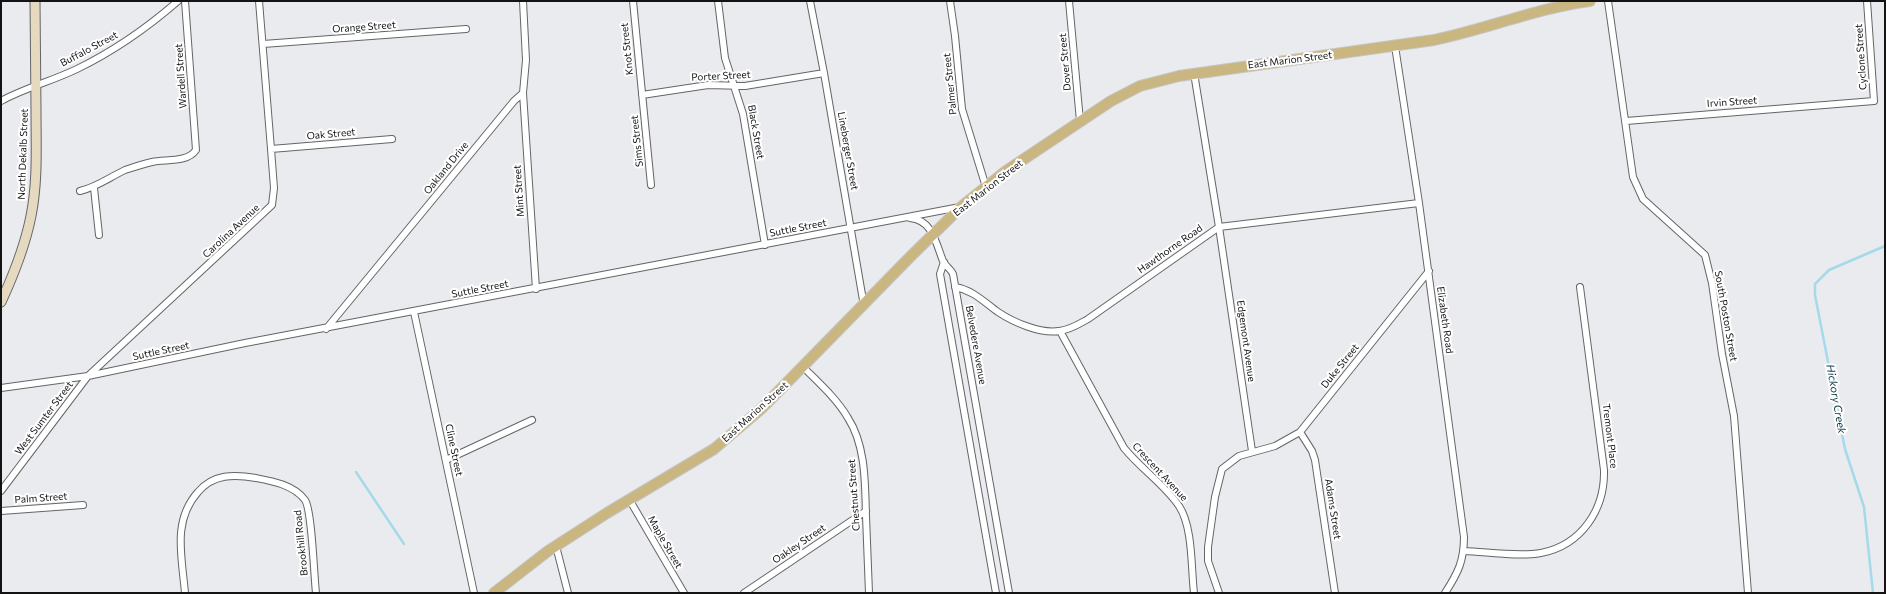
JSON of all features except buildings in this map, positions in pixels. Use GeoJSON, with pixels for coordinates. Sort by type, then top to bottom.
{"type":"FeatureCollection","features":[{"type":"Feature","properties":{"kind":"main road","name":"North Dekalb Street"},"geometry":{"type":"LineString","coordinates":[[1,302],[15,272],[31,216],[36,156],[35,1]]}},
{"type":"Feature","properties":{"kind":"main road","name":"East Marion Street"},"geometry":{"type":"LineString","coordinates":[[494,593],[526,567],[556,546],[629,499],[714,449],[761,409],[961,206],[986,186],[1111,101],[1140,86],[1194,73],[1395,46],[1462,34],[1529,14],[1586,1]]}},
{"type":"Feature","properties":{"kind":"street","name":"Buffalo Street"},"geometry":{"type":"LineString","coordinates":[[1,101],[75,70],[113,50],[145,28],[178,1]]}},
{"type":"Feature","properties":{"kind":"street","name":"Wardell Street"},"geometry":{"type":"LineString","coordinates":[[94,188],[127,170],[159,161],[186,158],[192,155],[196,150],[186,1]]}},
{"type":"Feature","properties":{"kind":"street","name":"Carolina Avenue"},"geometry":{"type":"LineString","coordinates":[[88,376],[267,212],[272,205],[274,197],[272,149],[259,1]]}},
{"type":"Feature","properties":{"kind":"street"},"geometry":{"type":"LineString","coordinates":[[523,1],[526,60],[523,93]]}},
{"type":"Feature","properties":{"kind":"street","name":"Knot Street"},"geometry":{"type":"LineString","coordinates":[[633,1],[642,95]]}},
{"type":"Feature","properties":{"kind":"street","name":"Black Street"},"geometry":{"type":"LineString","coordinates":[[718,1],[725,58],[743,114],[765,245]]}},
{"type":"Feature","properties":{"kind":"street","name":"Lineberger Street"},"geometry":{"type":"LineString","coordinates":[[810,1],[824,73],[864,306]]}},
{"type":"Feature","properties":{"kind":"street","name":"Palmer Street"},"geometry":{"type":"LineString","coordinates":[[950,1],[962,109],[986,186]]}},
{"type":"Feature","properties":{"kind":"street","name":"Dover Street"},"geometry":{"type":"LineString","coordinates":[[1069,1],[1080,121]]}},
{"type":"Feature","properties":{"kind":"street","name":"South Poston Street"},"geometry":{"type":"LineString","coordinates":[[1608,1],[1633,177],[1643,199],[1704,255],[1712,283],[1722,354],[1734,416],[1748,593]]}},
{"type":"Feature","properties":{"kind":"street","name":"Cyclone Street"},"geometry":{"type":"LineString","coordinates":[[1839,104],[1874,101],[1867,1]]}},
{"type":"Feature","properties":{"kind":"street","name":"Orange Street"},"geometry":{"type":"LineString","coordinates":[[263,44],[466,29]]}},
{"type":"Feature","properties":{"kind":"street","name":"Elizabeth Road"},"geometry":{"type":"LineString","coordinates":[[1395,46],[1429,271],[1460,500],[1464,551],[1459,569],[1445,593]]}},
{"type":"Feature","properties":{"kind":"street","name":"Porter Street"},"geometry":{"type":"LineString","coordinates":[[642,95],[708,85],[745,86],[824,73]]}},
{"type":"Feature","properties":{"kind":"street","name":"Edgemont Avenue"},"geometry":{"type":"LineString","coordinates":[[1194,73],[1219,227],[1252,451]]}},
{"type":"Feature","properties":{"kind":"street","name":"Mint Street"},"geometry":{"type":"LineString","coordinates":[[523,93],[536,289]]}},
{"type":"Feature","properties":{"kind":"street","name":"Oakland Drive"},"geometry":{"type":"LineString","coordinates":[[326,329],[514,101],[523,93]]}},
{"type":"Feature","properties":{"kind":"street","name":"Sims Street"},"geometry":{"type":"LineString","coordinates":[[642,95],[651,185]]}},
{"type":"Feature","properties":{"kind":"street","name":"Irvin Street"},"geometry":{"type":"LineString","coordinates":[[1626,121],[1839,104]]}},
{"type":"Feature","properties":{"kind":"street","name":"Oak Street"},"geometry":{"type":"LineString","coordinates":[[272,149],[392,139]]}},
{"type":"Feature","properties":{"kind":"street"},"geometry":{"type":"LineString","coordinates":[[80,191],[94,188],[99,235]]}},
{"type":"Feature","properties":{"kind":"street","name":"Hawthorne Road"},"geometry":{"type":"LineString","coordinates":[[955,287],[963,288],[975,294],[1009,318],[1042,330],[1060,331],[1075,326],[1088,319],[1219,227],[1419,203]]}},
{"type":"Feature","properties":{"kind":"street","name":"Suttle Street"},"geometry":{"type":"LineString","coordinates":[[1,388],[88,376],[245,343],[536,289],[961,206]]}},
{"type":"Feature","properties":{"kind":"street"},"geometry":{"type":"LineString","coordinates":[[904,218],[920,220],[933,234]]}},
{"type":"Feature","properties":{"kind":"street","name":"Belvedere Avenue"},"geometry":{"type":"LineString","coordinates":[[933,234],[938,243],[944,262],[952,272],[1009,590],[996,591],[940,274],[944,262]]}},
{"type":"Feature","properties":{"kind":"street","name":"Duke Street"},"geometry":{"type":"LineString","coordinates":[[1252,451],[1275,446],[1300,432],[1429,271]]}},
{"type":"Feature","properties":{"kind":"street","name":"Tremont Place"},"geometry":{"type":"LineString","coordinates":[[1464,551],[1531,554],[1552,550],[1563,545],[1581,532],[1589,524],[1600,504],[1604,481],[1604,470],[1580,287]]}},
{"type":"Feature","properties":{"kind":"street","name":"Cline Street"},"geometry":{"type":"LineString","coordinates":[[414,312],[474,593]]}},
{"type":"Feature","properties":{"kind":"street","name":"Crescent Avenue"},"geometry":{"type":"LineString","coordinates":[[1060,331],[1124,448],[1133,460],[1171,495],[1182,511],[1188,530],[1194,593]]}},
{"type":"Feature","properties":{"kind":"street","name":"Chestnut Street"},"geometry":{"type":"LineString","coordinates":[[803,367],[838,405],[854,428],[862,460],[866,511],[869,593]]}},
{"type":"Feature","properties":{"kind":"street","name":"West Sumter Street"},"geometry":{"type":"LineString","coordinates":[[1,491],[88,376]]}},
{"type":"Feature","properties":{"kind":"street"},"geometry":{"type":"LineString","coordinates":[[446,460],[532,420]]}},
{"type":"Feature","properties":{"kind":"street","name":"Adams Street"},"geometry":{"type":"LineString","coordinates":[[1300,432],[1312,450],[1315,460],[1335,593]]}},
{"type":"Feature","properties":{"kind":"street"},"geometry":{"type":"LineString","coordinates":[[968,436],[981,434]]}},
{"type":"Feature","properties":{"kind":"street"},"geometry":{"type":"LineString","coordinates":[[1219,593],[1212,576],[1207,554],[1219,477],[1222,469],[1227,464],[1239,456],[1252,451]]}},
{"type":"Feature","properties":{"kind":"street","name":"Brookhill Road"},"geometry":{"type":"LineString","coordinates":[[185,593],[181,525],[188,502],[209,481],[220,477],[236,476],[280,484],[291,489],[305,500],[309,513],[316,593]]}},
{"type":"Feature","properties":{"kind":"street","name":"Maple Street"},"geometry":{"type":"LineString","coordinates":[[629,499],[684,593]]}},
{"type":"Feature","properties":{"kind":"street","name":"Palm Street"},"geometry":{"type":"LineString","coordinates":[[1,511],[83,505]]}},
{"type":"Feature","properties":{"kind":"street","name":"Oakley Street"},"geometry":{"type":"LineString","coordinates":[[744,593],[866,511]]}},
{"type":"Feature","properties":{"kind":"street"},"geometry":{"type":"LineString","coordinates":[[556,546],[568,593]]}},
{"type":"Feature","properties":{"kind":"waterway","name":"Hickory Creek"},"geometry":{"type":"LineString","coordinates":[[1873,593],[1864,507],[1845,449],[1815,295],[1815,284],[1829,270],[1885,246]]}},
{"type":"Feature","properties":{"kind":"waterway"},"geometry":{"type":"LineString","coordinates":[[356,472],[404,544]]}}]}
